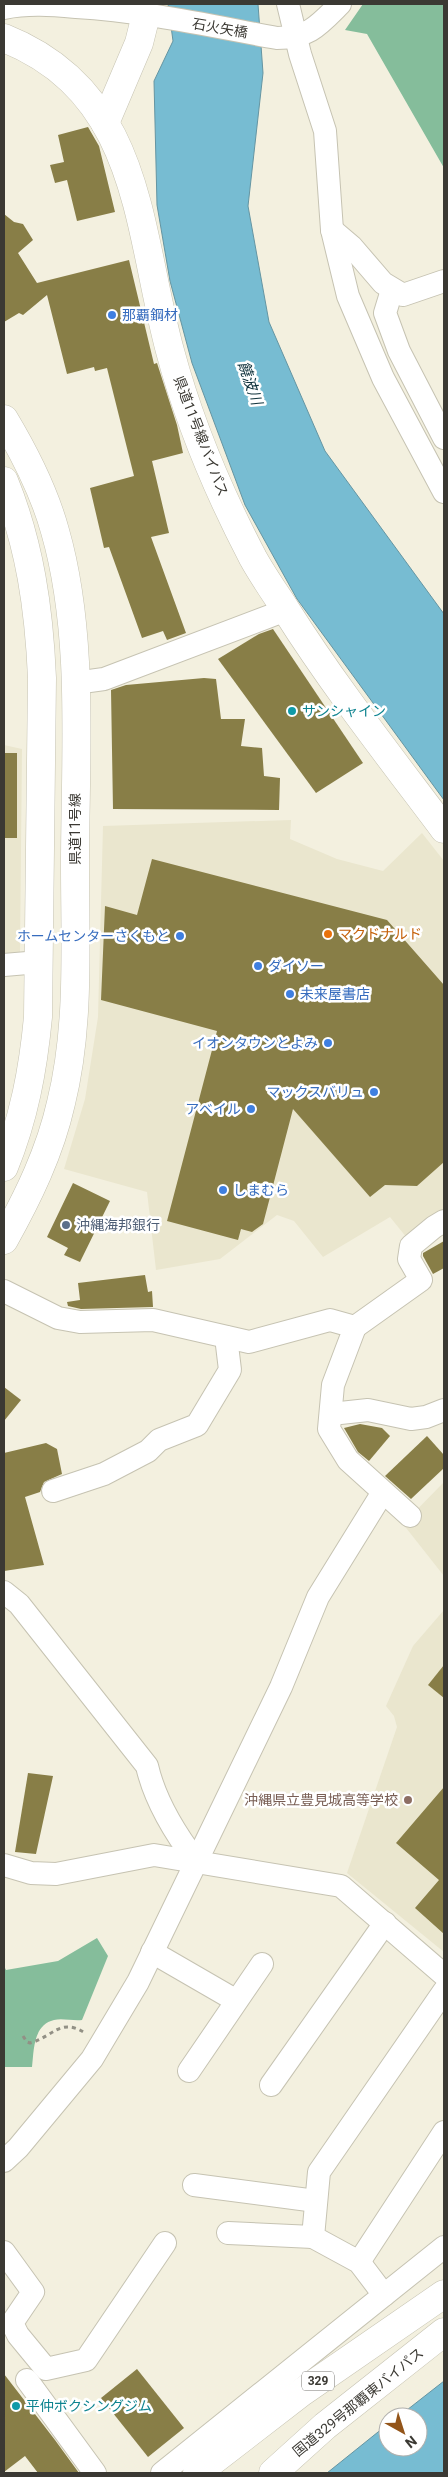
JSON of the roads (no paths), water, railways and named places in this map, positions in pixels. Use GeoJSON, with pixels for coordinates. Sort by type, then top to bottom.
{"type":"FeatureCollection","features":[{"type":"Feature","properties":{"kind":"main road"},"geometry":{"type":"LineString","coordinates":[[106,123],[139,43],[154,16]]}},
{"type":"Feature","properties":{"kind":"main road","name":"県道11号線バイパス"},"geometry":{"type":"LineString","coordinates":[[4,38],[33,52],[61,71],[90,100],[106,123],[127,166],[170,352],[215,480],[245,542],[315,657],[444,829]]}},
{"type":"Feature","properties":{"kind":"main road","name":"県道11号線"},"geometry":{"type":"LineString","coordinates":[[4,419],[34,474],[55,530],[71,613],[75,683],[75,954],[68,1063],[61,1104],[48,1150],[4,1240]]}},
{"type":"Feature","properties":{"kind":"main road"},"geometry":{"type":"LineString","coordinates":[[4,481],[25,541],[40,625],[42,678],[38,1017],[30,1083],[20,1124],[4,1168]]}},
{"type":"Feature","properties":{"kind":"main road","name":"329"},"geometry":{"type":"LineString","coordinates":[[197,2473],[302,2392],[444,2294]]}},
{"type":"Feature","properties":{"kind":"main road","name":"国道329号那覇東バイパス"},"geometry":{"type":"LineString","coordinates":[[273,2473],[325,2426],[444,2332]]}},
{"type":"Feature","properties":{"kind":"street","name":"石火矢橋"},"geometry":{"type":"LineString","coordinates":[[4,8],[44,4],[154,16],[286,38]]}},
{"type":"Feature","properties":{"kind":"street"},"geometry":{"type":"LineString","coordinates":[[288,4],[286,38],[325,131],[332,230],[348,296],[383,378],[444,492]]}},
{"type":"Feature","properties":{"kind":"street"},"geometry":{"type":"LineString","coordinates":[[286,38],[317,26],[340,4]]}},
{"type":"Feature","properties":{"kind":"street"},"geometry":{"type":"LineString","coordinates":[[332,230],[352,247],[383,283],[392,290],[403,295],[444,281]]}},
{"type":"Feature","properties":{"kind":"street"},"geometry":{"type":"LineString","coordinates":[[392,290],[385,313],[399,351],[444,438]]}},
{"type":"Feature","properties":{"kind":"street"},"geometry":{"type":"LineString","coordinates":[[75,683],[104,679],[286,610]]}},
{"type":"Feature","properties":{"kind":"street"},"geometry":{"type":"LineString","coordinates":[[4,965],[39,962]]}},
{"type":"Feature","properties":{"kind":"street"},"geometry":{"type":"LineString","coordinates":[[410,1516],[348,1460],[329,1429],[333,1385],[355,1327],[420,1280],[409,1259],[411,1246],[434,1226],[444,1221]]}},
{"type":"Feature","properties":{"kind":"street"},"geometry":{"type":"LineString","coordinates":[[4,1291],[58,1318],[80,1322],[153,1320],[248,1342],[330,1320],[355,1327]]}},
{"type":"Feature","properties":{"kind":"street"},"geometry":{"type":"LineString","coordinates":[[53,1491],[104,1474],[148,1451],[159,1440],[198,1425],[230,1370],[226,1337]]}},
{"type":"Feature","properties":{"kind":"street"},"geometry":{"type":"LineString","coordinates":[[331,1414],[368,1410],[411,1420],[444,1410]]}},
{"type":"Feature","properties":{"kind":"street"},"geometry":{"type":"LineString","coordinates":[[4,2161],[43,2118],[92,2058],[138,1982],[281,1687],[318,1597],[382,1492]]}},
{"type":"Feature","properties":{"kind":"street"},"geometry":{"type":"LineString","coordinates":[[4,1592],[19,1604],[147,1766],[152,1788],[176,1833],[196,1861]]}},
{"type":"Feature","properties":{"kind":"street"},"geometry":{"type":"LineString","coordinates":[[8,1872],[56,1874],[154,1855],[342,1886],[444,1975]]}},
{"type":"Feature","properties":{"kind":"street"},"geometry":{"type":"LineString","coordinates":[[271,2085],[385,1923]]}},
{"type":"Feature","properties":{"kind":"street"},"geometry":{"type":"LineString","coordinates":[[152,1952],[236,2000]]}},
{"type":"Feature","properties":{"kind":"street"},"geometry":{"type":"LineString","coordinates":[[189,2071],[262,1964]]}},
{"type":"Feature","properties":{"kind":"street"},"geometry":{"type":"LineString","coordinates":[[312,2237],[318,2172],[444,1991]]}},
{"type":"Feature","properties":{"kind":"street"},"geometry":{"type":"LineString","coordinates":[[359,2262],[444,2132]]}},
{"type":"Feature","properties":{"kind":"street"},"geometry":{"type":"LineString","coordinates":[[194,2184],[316,2201]]}},
{"type":"Feature","properties":{"kind":"street"},"geometry":{"type":"LineString","coordinates":[[228,2233],[312,2237],[359,2262],[384,2295]]}},
{"type":"Feature","properties":{"kind":"street"},"geometry":{"type":"LineString","coordinates":[[4,2252],[33,2292],[12,2323],[18,2335],[46,2369],[86,2360],[165,2243]]}},
{"type":"Feature","properties":{"kind":"street"},"geometry":{"type":"LineString","coordinates":[[162,2473],[444,2247]]}},
{"type":"Feature","properties":{"kind":"street"},"geometry":{"type":"LineString","coordinates":[[27,2380],[95,2473]]}},
{"type":"Feature","properties":{"kind":"water","name":"饒波川"},"geometry":{"type":"Polygon","coordinates":[[[168,4],[258,4],[263,73],[248,206],[269,322],[325,451],[444,614],[444,800],[297,599],[245,505],[192,363],[170,281],[157,205],[154,81],[173,41],[168,4]]]}},
{"type":"Feature","properties":{"kind":"water"},"geometry":{"type":"Polygon","coordinates":[[[444,2381],[444,2473],[327,2473],[378,2432],[378,2457],[428,2457],[428,2407],[411,2407],[444,2381]]]}},
{"type":"Feature","properties":{"kind":"place","name":"那覇鋼材"},"geometry":{"type":"Point","coordinates":[112,315]}},
{"type":"Feature","properties":{"kind":"place","name":"サンシャイン"},"geometry":{"type":"Point","coordinates":[292,711]}},
{"type":"Feature","properties":{"kind":"place","name":"マクドナルド"},"geometry":{"type":"Point","coordinates":[328,934]}},
{"type":"Feature","properties":{"kind":"place","name":"ホームセンターさくもと"},"geometry":{"type":"Point","coordinates":[180,936]}},
{"type":"Feature","properties":{"kind":"place","name":"ダイソー"},"geometry":{"type":"Point","coordinates":[258,966]}},
{"type":"Feature","properties":{"kind":"place","name":"未来屋書店"},"geometry":{"type":"Point","coordinates":[290,994]}},
{"type":"Feature","properties":{"kind":"place","name":"イオンタウンとよみ"},"geometry":{"type":"Point","coordinates":[328,1043]}},
{"type":"Feature","properties":{"kind":"place","name":"マックスバリュ"},"geometry":{"type":"Point","coordinates":[374,1092]}},
{"type":"Feature","properties":{"kind":"place","name":"アベイル"},"geometry":{"type":"Point","coordinates":[251,1109]}},
{"type":"Feature","properties":{"kind":"place","name":"しまむら"},"geometry":{"type":"Point","coordinates":[223,1190]}},
{"type":"Feature","properties":{"kind":"place","name":"沖縄海邦銀行"},"geometry":{"type":"Point","coordinates":[66,1225]}},
{"type":"Feature","properties":{"kind":"place","name":"沖縄県立豊見城高等学校"},"geometry":{"type":"Point","coordinates":[408,1800]}},
{"type":"Feature","properties":{"kind":"place","name":"平仲ボクシングジム"},"geometry":{"type":"Point","coordinates":[16,2406]}}]}
